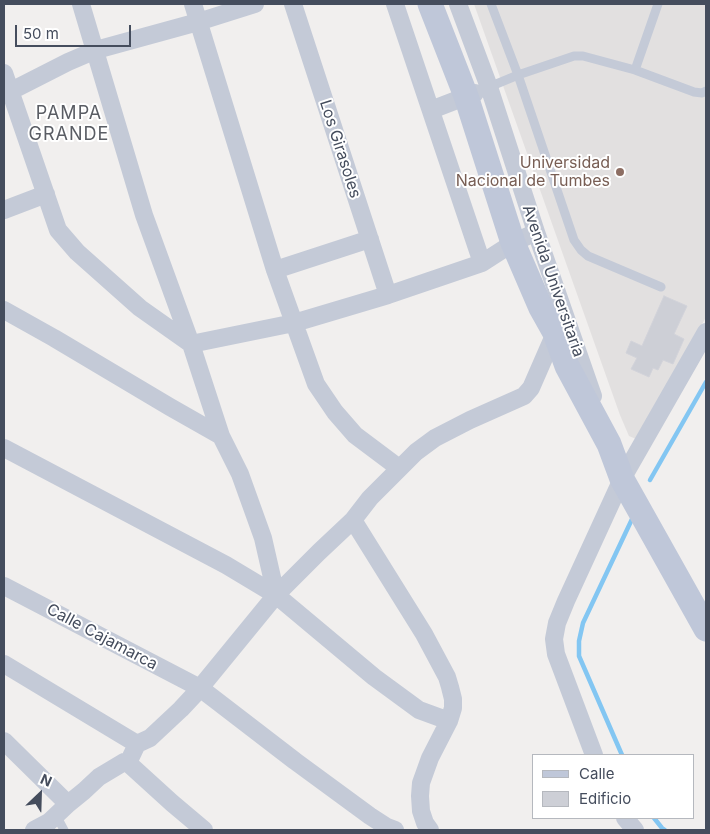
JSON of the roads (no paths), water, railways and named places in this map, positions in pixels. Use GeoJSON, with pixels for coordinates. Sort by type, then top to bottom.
{"type":"FeatureCollection","features":[{"type":"Feature","properties":{"kind":"main road"},"geometry":{"type":"LineString","coordinates":[[430,4],[466,96],[513,243],[540,308],[556,333],[567,366],[609,444],[622,479],[706,629]]}},
{"type":"Feature","properties":{"kind":"street"},"geometry":{"type":"LineString","coordinates":[[82,4],[144,215],[192,344],[221,436],[240,474],[264,538],[276,595]]}},
{"type":"Feature","properties":{"kind":"street"},"geometry":{"type":"LineString","coordinates":[[192,4],[275,270],[316,384],[335,412],[355,434],[399,468]]}},
{"type":"Feature","properties":{"kind":"street"},"geometry":{"type":"LineString","coordinates":[[7,92],[96,50],[255,4]]}},
{"type":"Feature","properties":{"kind":"street","name":"Los Girasoles"},"geometry":{"type":"LineString","coordinates":[[293,4],[388,295]]}},
{"type":"Feature","properties":{"kind":"street"},"geometry":{"type":"LineString","coordinates":[[395,4],[482,262]]}},
{"type":"Feature","properties":{"kind":"street","name":"Avenida Universitaria"},"geometry":{"type":"LineString","coordinates":[[458,4],[489,87],[536,232],[609,444]]}},
{"type":"Feature","properties":{"kind":"street"},"geometry":{"type":"LineString","coordinates":[[4,74],[7,92],[58,230],[77,252],[140,308],[192,344],[294,323],[388,295],[482,262],[513,243],[536,232]]}},
{"type":"Feature","properties":{"kind":"street"},"geometry":{"type":"LineString","coordinates":[[431,110],[489,87]]}},
{"type":"Feature","properties":{"kind":"street"},"geometry":{"type":"LineString","coordinates":[[4,210],[46,194]]}},
{"type":"Feature","properties":{"kind":"street"},"geometry":{"type":"LineString","coordinates":[[275,270],[370,239]]}},
{"type":"Feature","properties":{"kind":"street"},"geometry":{"type":"LineString","coordinates":[[4,310],[221,436]]}},
{"type":"Feature","properties":{"kind":"street"},"geometry":{"type":"LineString","coordinates":[[594,754],[556,654],[554,639],[557,623],[622,479],[706,332]]}},
{"type":"Feature","properties":{"kind":"street"},"geometry":{"type":"LineString","coordinates":[[128,763],[137,744],[150,738],[181,709],[276,595],[353,520],[370,498],[416,452],[435,438],[524,396],[531,388],[556,333]]}},
{"type":"Feature","properties":{"kind":"street"},"geometry":{"type":"LineString","coordinates":[[4,448],[226,565],[276,595],[374,677],[419,710],[449,721]]}},
{"type":"Feature","properties":{"kind":"street"},"geometry":{"type":"LineString","coordinates":[[353,520],[424,634],[447,677],[453,699],[449,721],[430,758],[421,784],[421,811],[430,830]]}},
{"type":"Feature","properties":{"kind":"street","name":"Calle Cajamarca"},"geometry":{"type":"LineString","coordinates":[[4,586],[200,688],[363,811],[387,827],[395,830]]}},
{"type":"Feature","properties":{"kind":"street"},"geometry":{"type":"LineString","coordinates":[[4,664],[137,744]]}},
{"type":"Feature","properties":{"kind":"street"},"geometry":{"type":"LineString","coordinates":[[4,741],[63,816]]}},
{"type":"Feature","properties":{"kind":"street"},"geometry":{"type":"LineString","coordinates":[[34,830],[63,816],[99,778],[124,762],[128,763],[204,830]]}},
{"type":"Feature","properties":{"kind":"street"},"geometry":{"type":"LineString","coordinates":[[626,819],[635,830]]}},
{"type":"Feature","properties":{"kind":"lane"},"geometry":{"type":"LineString","coordinates":[[491,4],[518,75],[574,240],[580,250],[588,256],[661,287]]}},
{"type":"Feature","properties":{"kind":"lane"},"geometry":{"type":"LineString","coordinates":[[635,70],[658,4]]}},
{"type":"Feature","properties":{"kind":"lane"},"geometry":{"type":"LineString","coordinates":[[489,87],[574,56],[583,56],[635,70],[694,92],[702,93],[706,91]]}},
{"type":"Feature","properties":{"kind":"waterway"},"geometry":{"type":"LineString","coordinates":[[650,480],[706,382]]}},
{"type":"Feature","properties":{"kind":"waterway"},"geometry":{"type":"LineString","coordinates":[[622,754],[579,656],[579,641],[583,623],[633,517]]}},
{"type":"Feature","properties":{"kind":"waterway"},"geometry":{"type":"LineString","coordinates":[[655,819],[665,830]]}},
{"type":"Feature","properties":{"kind":"place","name":"Universidad Nacional de Tumbes"},"geometry":{"type":"Point","coordinates":[620,172]}},
{"type":"Feature","properties":{"kind":"district","name":"PAMPA GRANDE"},"geometry":{"type":"Point","coordinates":[69,124]}}]}
